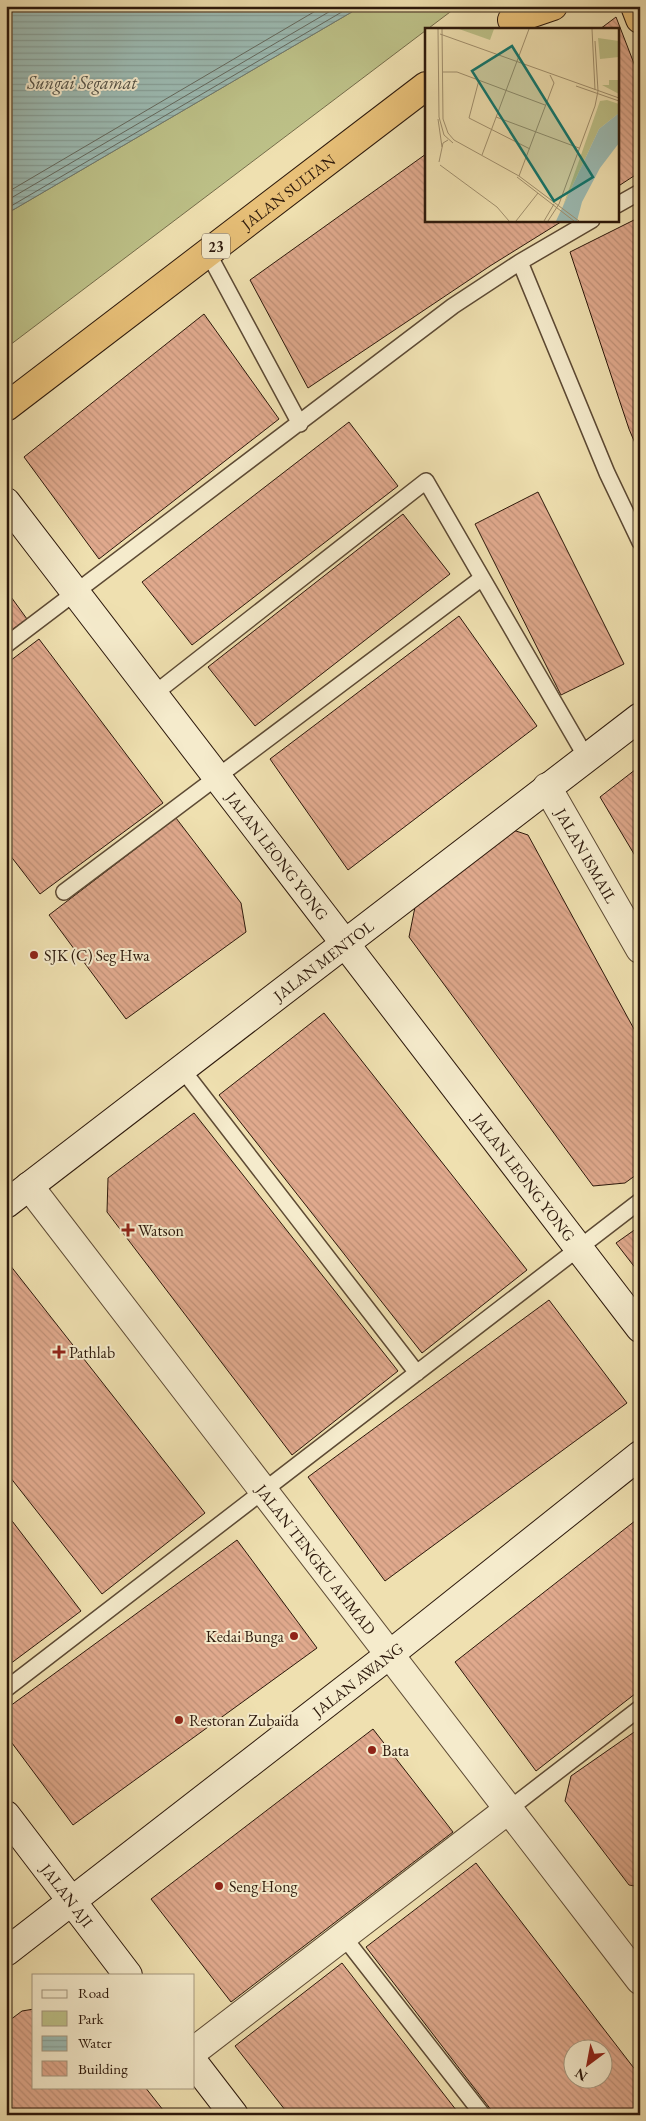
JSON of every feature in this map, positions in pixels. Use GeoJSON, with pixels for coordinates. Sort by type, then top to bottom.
{"type":"FeatureCollection","features":[{"type":"Feature","properties":{"kind":"highway"},"geometry":{"type":"LineString","coordinates":[[514,18],[553,6]]}},
{"type":"Feature","properties":{"kind":"highway"},"geometry":{"type":"LineString","coordinates":[[635,6],[640,19]]}},
{"type":"Feature","properties":{"kind":"highway","name":"JALAN SULTAN"},"geometry":{"type":"LineString","coordinates":[[6,407],[425,87]]}},
{"type":"Feature","properties":{"kind":"street","name":"JALAN LEONG YONG"},"geometry":{"type":"LineString","coordinates":[[6,502],[640,1328]]}},
{"type":"Feature","properties":{"kind":"street","name":"JALAN MENTOL"},"geometry":{"type":"LineString","coordinates":[[6,1204],[640,717]]}},
{"type":"Feature","properties":{"kind":"street","name":"JALAN ISMAIL"},"geometry":{"type":"LineString","coordinates":[[547,787],[640,949]]}},
{"type":"Feature","properties":{"kind":"street","name":"JALAN TENGKU AHMAD"},"geometry":{"type":"LineString","coordinates":[[30,1186],[389,1655],[637,1969]]}},
{"type":"Feature","properties":{"kind":"street","name":"JALAN AWANG"},"geometry":{"type":"LineString","coordinates":[[6,1952],[389,1655],[640,1455]]}},
{"type":"Feature","properties":{"kind":"street"},"geometry":{"type":"LineString","coordinates":[[195,2050],[509,1809]]}},
{"type":"Feature","properties":{"kind":"street","name":"JALAN AJI"},"geometry":{"type":"LineString","coordinates":[[6,1815],[74,1901],[127,1974]]}},
{"type":"Feature","properties":{"kind":"street"},"geometry":{"type":"LineString","coordinates":[[195,2064],[234,2115]]}},
{"type":"Feature","properties":{"kind":"lane"},"geometry":{"type":"LineString","coordinates":[[618,205],[640,192]]}},
{"type":"Feature","properties":{"kind":"lane"},"geometry":{"type":"LineString","coordinates":[[6,645],[75,591],[300,424],[453,306],[520,262],[590,221]]}},
{"type":"Feature","properties":{"kind":"lane"},"geometry":{"type":"LineString","coordinates":[[208,253],[300,424]]}},
{"type":"Feature","properties":{"kind":"lane"},"geometry":{"type":"LineString","coordinates":[[520,262],[607,473],[640,542]]}},
{"type":"Feature","properties":{"kind":"lane"},"geometry":{"type":"LineString","coordinates":[[154,694],[426,481],[586,757]]}},
{"type":"Feature","properties":{"kind":"lane"},"geometry":{"type":"LineString","coordinates":[[64,892],[482,578]]}},
{"type":"Feature","properties":{"kind":"lane"},"geometry":{"type":"LineString","coordinates":[[182,1069],[417,1373]]}},
{"type":"Feature","properties":{"kind":"lane"},"geometry":{"type":"LineString","coordinates":[[6,1689],[640,1201]]}},
{"type":"Feature","properties":{"kind":"lane"},"geometry":{"type":"LineString","coordinates":[[509,1809],[640,1708]]}},
{"type":"Feature","properties":{"kind":"lane"},"geometry":{"type":"LineString","coordinates":[[343,1936],[483,2115]]}},
{"type":"Feature","properties":{"kind":"green space"},"geometry":{"type":"Polygon","coordinates":[[[362,6],[458,6],[429,28],[425,28],[425,31],[6,348],[6,214],[362,6]]]}},
{"type":"Feature","properties":{"kind":"water","name":"Sungai Segamat"},"geometry":{"type":"Polygon","coordinates":[[[6,6],[362,6],[6,214],[6,6]]]}},
{"type":"Feature","properties":{"kind":"building"},"geometry":{"type":"Polygon","coordinates":[[[616,17],[640,79],[640,172],[618,186],[618,28],[601,28],[616,17]]]}},
{"type":"Feature","properties":{"kind":"building"},"geometry":{"type":"Polygon","coordinates":[[[425,155],[425,221],[562,221],[490,266],[308,388],[250,280],[425,155]]]}},
{"type":"Feature","properties":{"kind":"building"},"geometry":{"type":"Polygon","coordinates":[[[640,217],[640,455],[629,429],[570,252],[640,217]]]}},
{"type":"Feature","properties":{"kind":"building"},"geometry":{"type":"Polygon","coordinates":[[[204,314],[279,419],[99,559],[24,457],[204,314]]]}},
{"type":"Feature","properties":{"kind":"building"},"geometry":{"type":"Polygon","coordinates":[[[349,422],[398,486],[192,645],[142,582],[349,422]]]}},
{"type":"Feature","properties":{"kind":"building"},"geometry":{"type":"Polygon","coordinates":[[[538,492],[624,664],[561,695],[475,524],[538,492]]]}},
{"type":"Feature","properties":{"kind":"building"},"geometry":{"type":"Polygon","coordinates":[[[403,514],[450,574],[255,726],[208,667],[403,514]]]}},
{"type":"Feature","properties":{"kind":"building"},"geometry":{"type":"Polygon","coordinates":[[[6,590],[27,619],[6,634],[6,590]]]}},
{"type":"Feature","properties":{"kind":"building"},"geometry":{"type":"Polygon","coordinates":[[[459,616],[537,726],[348,870],[270,759],[459,616]]]}},
{"type":"Feature","properties":{"kind":"building"},"geometry":{"type":"Polygon","coordinates":[[[39,639],[163,803],[40,894],[6,850],[6,664],[39,639]]]}},
{"type":"Feature","properties":{"kind":"building"},"geometry":{"type":"Polygon","coordinates":[[[640,766],[640,864],[600,797],[640,766]]]}},
{"type":"Feature","properties":{"kind":"building"},"geometry":{"type":"Polygon","coordinates":[[[176,818],[241,903],[246,932],[126,1019],[49,915],[176,818]]]}},
{"type":"Feature","properties":{"kind":"building"},"geometry":{"type":"Polygon","coordinates":[[[510,829],[528,835],[640,1040],[640,1172],[625,1183],[593,1186],[409,937],[415,907],[510,829]]]}},
{"type":"Feature","properties":{"kind":"building"},"geometry":{"type":"Polygon","coordinates":[[[324,1013],[527,1270],[422,1353],[219,1095],[324,1013]]]}},
{"type":"Feature","properties":{"kind":"building"},"geometry":{"type":"Polygon","coordinates":[[[194,1113],[398,1371],[292,1455],[107,1212],[108,1178],[194,1113]]]}},
{"type":"Feature","properties":{"kind":"building"},"geometry":{"type":"Polygon","coordinates":[[[640,1226],[640,1274],[616,1243],[640,1226]]]}},
{"type":"Feature","properties":{"kind":"building"},"geometry":{"type":"Polygon","coordinates":[[[6,1260],[205,1513],[102,1594],[6,1472],[6,1260]]]}},
{"type":"Feature","properties":{"kind":"building"},"geometry":{"type":"Polygon","coordinates":[[[549,1300],[627,1403],[385,1581],[308,1477],[549,1300]]]}},
{"type":"Feature","properties":{"kind":"building"},"geometry":{"type":"Polygon","coordinates":[[[6,1513],[81,1611],[6,1667],[6,1513]]]}},
{"type":"Feature","properties":{"kind":"building"},"geometry":{"type":"Polygon","coordinates":[[[640,1517],[640,1690],[536,1771],[455,1662],[640,1517]]]}},
{"type":"Feature","properties":{"kind":"building"},"geometry":{"type":"Polygon","coordinates":[[[237,1540],[317,1648],[73,1825],[6,1735],[6,1709],[237,1540]]]}},
{"type":"Feature","properties":{"kind":"building"},"geometry":{"type":"Polygon","coordinates":[[[640,1728],[640,1887],[629,1885],[565,1801],[571,1776],[640,1728]]]}},
{"type":"Feature","properties":{"kind":"building"},"geometry":{"type":"Polygon","coordinates":[[[373,1729],[453,1832],[231,2002],[151,1899],[373,1729]]]}},
{"type":"Feature","properties":{"kind":"building"},"geometry":{"type":"Polygon","coordinates":[[[476,1863],[611,2038],[564,2038],[564,2088],[614,2088],[614,2042],[640,2076],[640,2109],[633,2115],[495,2115],[366,1947],[476,1863]]]}},
{"type":"Feature","properties":{"kind":"building"},"geometry":{"type":"Polygon","coordinates":[[[342,1963],[460,2115],[289,2115],[235,2046],[342,1963]]]}},
{"type":"Feature","properties":{"kind":"building"},"geometry":{"type":"Polygon","coordinates":[[[32,2009],[32,2088],[146,2088],[167,2115],[6,2115],[6,2023],[22,2011],[32,2009]]]}},
{"type":"Feature","properties":{"kind":"place","name":"SJK (C) Seg Hwa"},"geometry":{"type":"Point","coordinates":[34,955]}},
{"type":"Feature","properties":{"kind":"place","name":"Watson"},"geometry":{"type":"Point","coordinates":[128,1230]}},
{"type":"Feature","properties":{"kind":"place","name":"Pathlab"},"geometry":{"type":"Point","coordinates":[59,1352]}},
{"type":"Feature","properties":{"kind":"place","name":"Kedai Bunga"},"geometry":{"type":"Point","coordinates":[294,1636]}},
{"type":"Feature","properties":{"kind":"place","name":"Restoran Zubaida"},"geometry":{"type":"Point","coordinates":[179,1720]}},
{"type":"Feature","properties":{"kind":"place","name":"Bata"},"geometry":{"type":"Point","coordinates":[372,1750]}},
{"type":"Feature","properties":{"kind":"place","name":"Seng Hong"},"geometry":{"type":"Point","coordinates":[219,1886]}}]}
